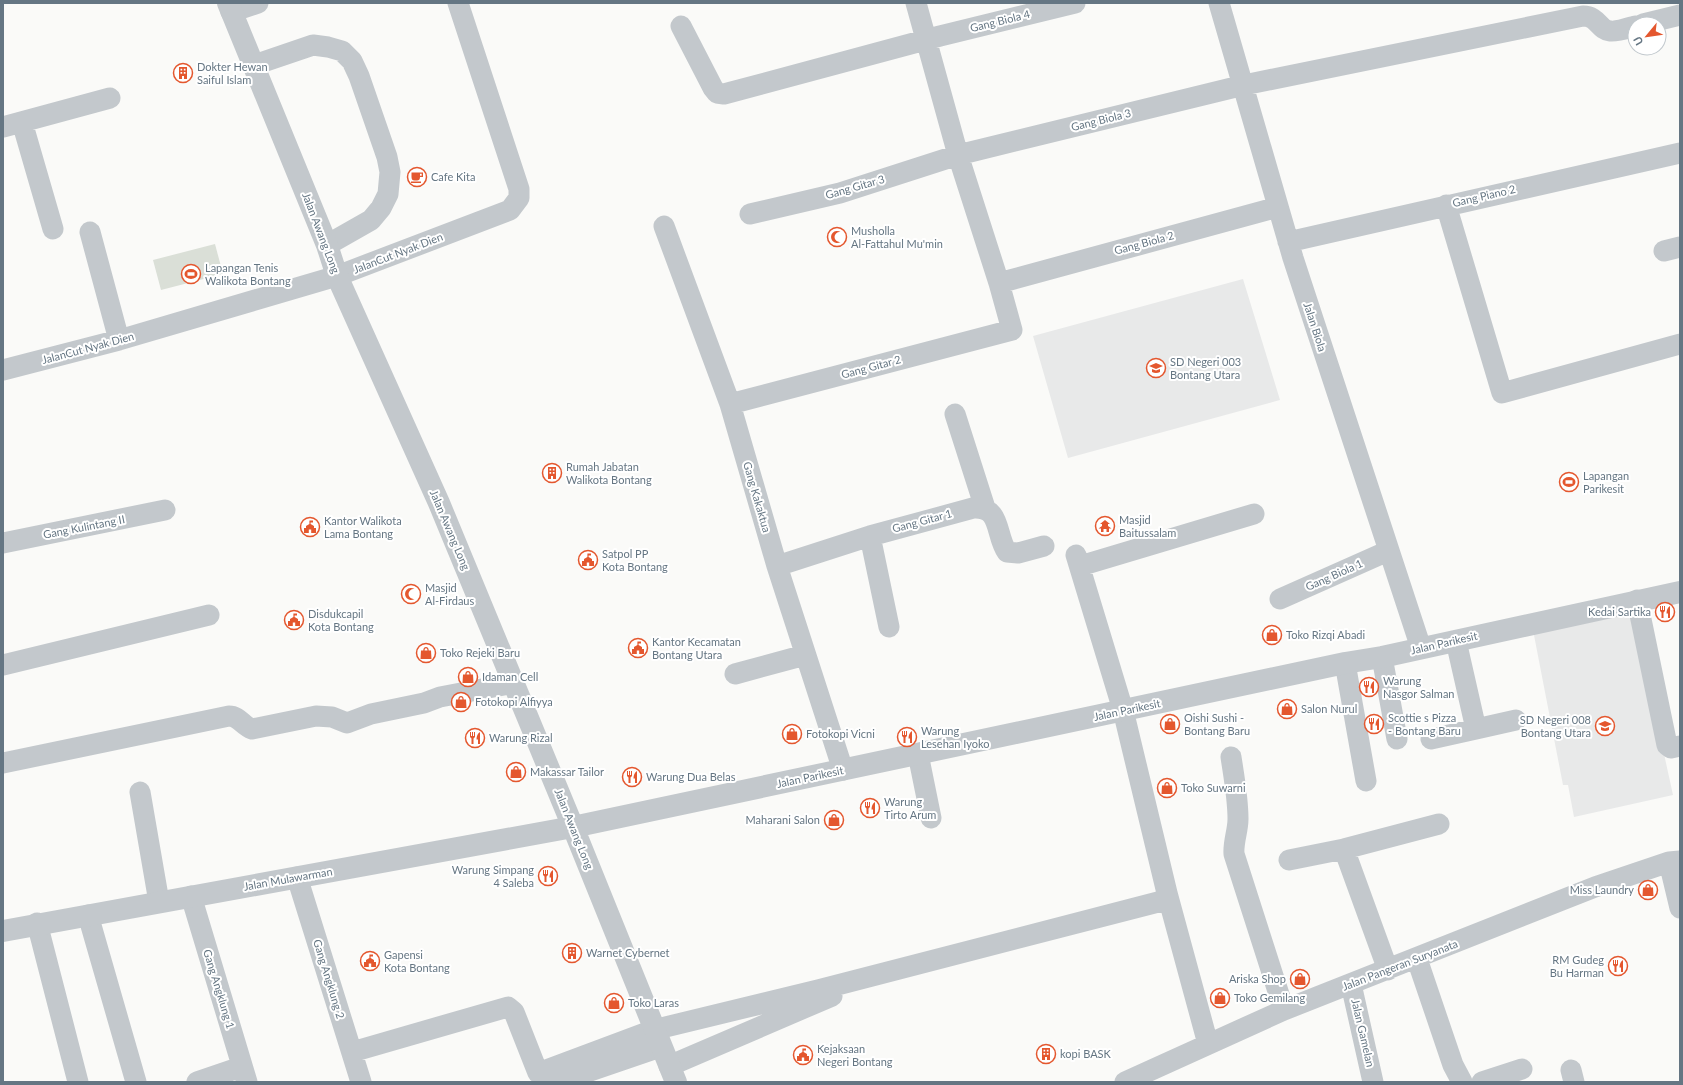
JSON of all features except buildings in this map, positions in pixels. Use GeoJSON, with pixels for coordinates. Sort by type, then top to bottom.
{"type":"FeatureCollection","features":[{"type":"Feature","properties":{"kind":"street"},"geometry":{"type":"LineString","coordinates":[[230,7],[258,3]]}},
{"type":"Feature","properties":{"kind":"street","name":"JalanCut Nyak Dien"},"geometry":{"type":"LineString","coordinates":[[3,370],[119,340],[337,276],[510,210],[519,198],[519,189],[458,3]]}},
{"type":"Feature","properties":{"kind":"street"},"geometry":{"type":"LineString","coordinates":[[916,3],[933,38],[1004,281]]}},
{"type":"Feature","properties":{"kind":"street","name":"Gang Biola 4"},"geometry":{"type":"LineString","coordinates":[[681,26],[713,88],[717,93],[724,94],[933,38],[1075,3]]}},
{"type":"Feature","properties":{"kind":"street","name":"Jalan Biola"},"geometry":{"type":"LineString","coordinates":[[1219,3],[1244,85],[1288,242],[1421,648]]}},
{"type":"Feature","properties":{"kind":"street","name":"Jalan Awang Long"},"geometry":{"type":"LineString","coordinates":[[230,7],[327,245],[337,276],[439,503],[573,827],[665,1056]]}},
{"type":"Feature","properties":{"kind":"street"},"geometry":{"type":"LineString","coordinates":[[1667,18],[1680,15]]}},
{"type":"Feature","properties":{"kind":"street","name":"Gang Biola 3"},"geometry":{"type":"LineString","coordinates":[[966,153],[1244,85],[1583,16],[1593,18],[1606,30],[1611,32],[1627,28]]}},
{"type":"Feature","properties":{"kind":"street"},"geometry":{"type":"LineString","coordinates":[[254,64],[313,45],[328,47],[342,52],[352,61],[359,76],[387,157],[390,172],[388,194],[381,208],[371,220],[327,245]]}},
{"type":"Feature","properties":{"kind":"street"},"geometry":{"type":"LineString","coordinates":[[53,229],[12,124],[110,98]]}},
{"type":"Feature","properties":{"kind":"street","name":"Gang Gitar 3"},"geometry":{"type":"LineString","coordinates":[[750,214],[840,193],[966,153]]}},
{"type":"Feature","properties":{"kind":"street","name":"Gang Piano 2"},"geometry":{"type":"LineString","coordinates":[[1288,242],[1680,153]]}},
{"type":"Feature","properties":{"kind":"street"},"geometry":{"type":"LineString","coordinates":[[1446,205],[1502,393],[1624,358],[1680,344]]}},
{"type":"Feature","properties":{"kind":"street","name":"Gang Biola 2"},"geometry":{"type":"LineString","coordinates":[[1004,281],[1278,207]]}},
{"type":"Feature","properties":{"kind":"street","name":"Gang Kakaktua"},"geometry":{"type":"LineString","coordinates":[[664,226],[730,404],[777,566],[843,770]]}},
{"type":"Feature","properties":{"kind":"street"},"geometry":{"type":"LineString","coordinates":[[90,232],[119,340]]}},
{"type":"Feature","properties":{"kind":"street","name":"Gang Gitar 2"},"geometry":{"type":"LineString","coordinates":[[730,404],[1012,330],[1004,281]]}},
{"type":"Feature","properties":{"kind":"street"},"geometry":{"type":"LineString","coordinates":[[955,414],[984,508],[996,520],[1004,548],[1007,552],[1018,553],[1044,546]]}},
{"type":"Feature","properties":{"kind":"street","name":"Gang Gitar 1"},"geometry":{"type":"LineString","coordinates":[[777,566],[870,536],[973,508],[984,508]]}},
{"type":"Feature","properties":{"kind":"street","name":"Gang Kulintang II"},"geometry":{"type":"LineString","coordinates":[[3,543],[165,510]]}},
{"type":"Feature","properties":{"kind":"street"},"geometry":{"type":"LineString","coordinates":[[1208,1044],[1167,894],[1123,710],[1078,561],[1254,514]]}},
{"type":"Feature","properties":{"kind":"street"},"geometry":{"type":"LineString","coordinates":[[870,536],[889,627]]}},
{"type":"Feature","properties":{"kind":"street","name":"Gang Biola 1"},"geometry":{"type":"LineString","coordinates":[[1280,599],[1388,551]]}},
{"type":"Feature","properties":{"kind":"street","name":"Jalan Parikesit"},"geometry":{"type":"LineString","coordinates":[[573,827],[1345,663],[1382,658],[1637,600],[1680,592]]}},
{"type":"Feature","properties":{"kind":"street"},"geometry":{"type":"LineString","coordinates":[[1637,600],[1667,745],[1671,748],[1680,746]]}},
{"type":"Feature","properties":{"kind":"street"},"geometry":{"type":"LineString","coordinates":[[3,665],[209,615]]}},
{"type":"Feature","properties":{"kind":"street"},"geometry":{"type":"LineString","coordinates":[[1456,641],[1476,729]]}},
{"type":"Feature","properties":{"kind":"street"},"geometry":{"type":"LineString","coordinates":[[735,674],[806,655]]}},
{"type":"Feature","properties":{"kind":"street"},"geometry":{"type":"LineString","coordinates":[[1382,658],[1397,739]]}},
{"type":"Feature","properties":{"kind":"street"},"geometry":{"type":"LineString","coordinates":[[1345,663],[1366,781]]}},
{"type":"Feature","properties":{"kind":"street"},"geometry":{"type":"LineString","coordinates":[[3,763],[229,716],[236,717],[248,728],[252,729],[316,716],[332,717],[347,723],[371,714],[424,703],[440,697],[514,684]]}},
{"type":"Feature","properties":{"kind":"street"},"geometry":{"type":"LineString","coordinates":[[1431,739],[1516,720]]}},
{"type":"Feature","properties":{"kind":"street"},"geometry":{"type":"LineString","coordinates":[[918,754],[931,818]]}},
{"type":"Feature","properties":{"kind":"street"},"geometry":{"type":"LineString","coordinates":[[1230,756],[1238,802],[1238,822],[1233,844],[1234,854],[1284,1010]]}},
{"type":"Feature","properties":{"kind":"street"},"geometry":{"type":"LineString","coordinates":[[140,792],[159,902]]}},
{"type":"Feature","properties":{"kind":"street"},"geometry":{"type":"LineString","coordinates":[[1289,860],[1344,849],[1439,824]]}},
{"type":"Feature","properties":{"kind":"street","name":"Jalan Mulawarman"},"geometry":{"type":"LineString","coordinates":[[3,930],[573,827]]}},
{"type":"Feature","properties":{"kind":"street"},"geometry":{"type":"LineString","coordinates":[[1344,849],[1388,970]]}},
{"type":"Feature","properties":{"kind":"street"},"geometry":{"type":"LineString","coordinates":[[1675,861],[1680,908]]}},
{"type":"Feature","properties":{"kind":"street","name":"Jalan Pangeran Suryanata"},"geometry":{"type":"LineString","coordinates":[[1124,1082],[1284,1010],[1417,959],[1595,887],[1675,861]]}},
{"type":"Feature","properties":{"kind":"street","name":"Gang Angklung 2"},"geometry":{"type":"LineString","coordinates":[[297,877],[361,1082]]}},
{"type":"Feature","properties":{"kind":"street"},"geometry":{"type":"LineString","coordinates":[[352,1052],[508,1007],[514,1012],[538,1073],[665,1056],[818,990],[1162,901],[1167,894]]}},
{"type":"Feature","properties":{"kind":"street","name":"Gang Angklung 1"},"geometry":{"type":"LineString","coordinates":[[191,896],[244,1074]]}},
{"type":"Feature","properties":{"kind":"street"},"geometry":{"type":"LineString","coordinates":[[88,915],[136,1082]]}},
{"type":"Feature","properties":{"kind":"street"},"geometry":{"type":"LineString","coordinates":[[37,924],[78,1082]]}},
{"type":"Feature","properties":{"kind":"street"},"geometry":{"type":"LineString","coordinates":[[1417,959],[1453,1065],[1462,1082]]}},
{"type":"Feature","properties":{"kind":"street","name":"Jalan Gamelan"},"geometry":{"type":"LineString","coordinates":[[1351,984],[1373,1082]]}},
{"type":"Feature","properties":{"kind":"street"},"geometry":{"type":"LineString","coordinates":[[558,1082],[665,1056],[768,1025],[836,994]]}},
{"type":"Feature","properties":{"kind":"street"},"geometry":{"type":"LineString","coordinates":[[1482,1082],[1522,1069]]}},
{"type":"Feature","properties":{"kind":"street"},"geometry":{"type":"LineString","coordinates":[[197,1082],[244,1074]]}},
{"type":"Feature","properties":{"kind":"shaded area"},"geometry":{"type":"Polygon","coordinates":[[[215,244],[223,274],[161,290],[153,260],[215,244]]]}},
{"type":"Feature","properties":{"kind":"shaded area","name":"SD Negeri 003 Bontang Utara"},"geometry":{"type":"Polygon","coordinates":[[[1243,279],[1280,400],[1068,458],[1033,336],[1243,279]]]}},
{"type":"Feature","properties":{"kind":"shaded area","name":"SD Negeri 008 Bontang Utara"},"geometry":{"type":"Polygon","coordinates":[[[1637,607],[1645,667],[1673,795],[1574,817],[1568,785],[1563,785],[1533,630],[1637,607]]]}},
{"type":"Feature","properties":{"kind":"place","name":"Dokter Hewan Saiful Islam"},"geometry":{"type":"Point","coordinates":[183,73]}},
{"type":"Feature","properties":{"kind":"place","name":"Cafe Kita"},"geometry":{"type":"Point","coordinates":[417,177]}},
{"type":"Feature","properties":{"kind":"place","name":"Musholla Al-Fattahul Mu'min"},"geometry":{"type":"Point","coordinates":[837,237]}},
{"type":"Feature","properties":{"kind":"place","name":"Lapangan Tenis Walikota Bontang"},"geometry":{"type":"Point","coordinates":[191,274]}},
{"type":"Feature","properties":{"kind":"place","name":"SD Negeri 003 Bontang Utara"},"geometry":{"type":"Point","coordinates":[1156,368]}},
{"type":"Feature","properties":{"kind":"place","name":"Rumah Jabatan Walikota Bontang"},"geometry":{"type":"Point","coordinates":[552,473]}},
{"type":"Feature","properties":{"kind":"place","name":"Lapangan Parikesit"},"geometry":{"type":"Point","coordinates":[1569,482]}},
{"type":"Feature","properties":{"kind":"place","name":"Masjid Baitussalam"},"geometry":{"type":"Point","coordinates":[1105,526]}},
{"type":"Feature","properties":{"kind":"place","name":"Kantor Walikota Lama Bontang"},"geometry":{"type":"Point","coordinates":[310,527]}},
{"type":"Feature","properties":{"kind":"place","name":"Satpol PP Kota Bontang"},"geometry":{"type":"Point","coordinates":[588,560]}},
{"type":"Feature","properties":{"kind":"place","name":"Masjid Al-Firdaus"},"geometry":{"type":"Point","coordinates":[411,594]}},
{"type":"Feature","properties":{"kind":"place","name":"Kedai Sartika"},"geometry":{"type":"Point","coordinates":[1665,612]}},
{"type":"Feature","properties":{"kind":"place","name":"Disdukcapil Kota Bontang"},"geometry":{"type":"Point","coordinates":[294,620]}},
{"type":"Feature","properties":{"kind":"place","name":"Toko Rizqi Abadi"},"geometry":{"type":"Point","coordinates":[1272,635]}},
{"type":"Feature","properties":{"kind":"place","name":"Kantor Kecamatan Bontang Utara"},"geometry":{"type":"Point","coordinates":[638,648]}},
{"type":"Feature","properties":{"kind":"place","name":"Toko Rejeki Baru"},"geometry":{"type":"Point","coordinates":[426,653]}},
{"type":"Feature","properties":{"kind":"place","name":"Idaman Cell"},"geometry":{"type":"Point","coordinates":[468,677]}},
{"type":"Feature","properties":{"kind":"place","name":"Warung Nasgor Salman"},"geometry":{"type":"Point","coordinates":[1369,687]}},
{"type":"Feature","properties":{"kind":"place","name":"Fotokopi Alfiyya"},"geometry":{"type":"Point","coordinates":[461,702]}},
{"type":"Feature","properties":{"kind":"place","name":"Salon Nurul"},"geometry":{"type":"Point","coordinates":[1287,709]}},
{"type":"Feature","properties":{"kind":"place","name":"Oishi Sushi - Bontang Baru"},"geometry":{"type":"Point","coordinates":[1170,724]}},
{"type":"Feature","properties":{"kind":"place","name":"Scottie s Pizza - Bontang Baru"},"geometry":{"type":"Point","coordinates":[1374,724]}},
{"type":"Feature","properties":{"kind":"place","name":"SD Negeri 008 Bontang Utara"},"geometry":{"type":"Point","coordinates":[1605,726]}},
{"type":"Feature","properties":{"kind":"place","name":"Fotokopi Vicni"},"geometry":{"type":"Point","coordinates":[792,734]}},
{"type":"Feature","properties":{"kind":"place","name":"Warung Lesehan Iyoko"},"geometry":{"type":"Point","coordinates":[907,737]}},
{"type":"Feature","properties":{"kind":"place","name":"Warung Rizal"},"geometry":{"type":"Point","coordinates":[475,738]}},
{"type":"Feature","properties":{"kind":"place","name":"Makassar Tailor"},"geometry":{"type":"Point","coordinates":[516,772]}},
{"type":"Feature","properties":{"kind":"place","name":"Warung Dua Belas"},"geometry":{"type":"Point","coordinates":[632,777]}},
{"type":"Feature","properties":{"kind":"place","name":"Toko Suwarni"},"geometry":{"type":"Point","coordinates":[1167,788]}},
{"type":"Feature","properties":{"kind":"place","name":"Warung Tirto Arum"},"geometry":{"type":"Point","coordinates":[870,808]}},
{"type":"Feature","properties":{"kind":"place","name":"Maharani Salon"},"geometry":{"type":"Point","coordinates":[834,820]}},
{"type":"Feature","properties":{"kind":"place","name":"Warung Simpang 4 Saleba"},"geometry":{"type":"Point","coordinates":[548,876]}},
{"type":"Feature","properties":{"kind":"place","name":"Miss Laundry"},"geometry":{"type":"Point","coordinates":[1648,890]}},
{"type":"Feature","properties":{"kind":"place","name":"Warnet Cybernet"},"geometry":{"type":"Point","coordinates":[572,953]}},
{"type":"Feature","properties":{"kind":"place","name":"Gapensi Kota Bontang"},"geometry":{"type":"Point","coordinates":[370,961]}},
{"type":"Feature","properties":{"kind":"place","name":"RM Gudeg Bu Harman"},"geometry":{"type":"Point","coordinates":[1618,966]}},
{"type":"Feature","properties":{"kind":"place","name":"Ariska Shop"},"geometry":{"type":"Point","coordinates":[1300,979]}},
{"type":"Feature","properties":{"kind":"place","name":"Toko Gemilang"},"geometry":{"type":"Point","coordinates":[1220,998]}},
{"type":"Feature","properties":{"kind":"place","name":"Toko Laras"},"geometry":{"type":"Point","coordinates":[614,1003]}},
{"type":"Feature","properties":{"kind":"place","name":"kopi BASK"},"geometry":{"type":"Point","coordinates":[1046,1054]}},
{"type":"Feature","properties":{"kind":"place","name":"Kejaksaan Negeri Bontang"},"geometry":{"type":"Point","coordinates":[803,1055]}}]}
